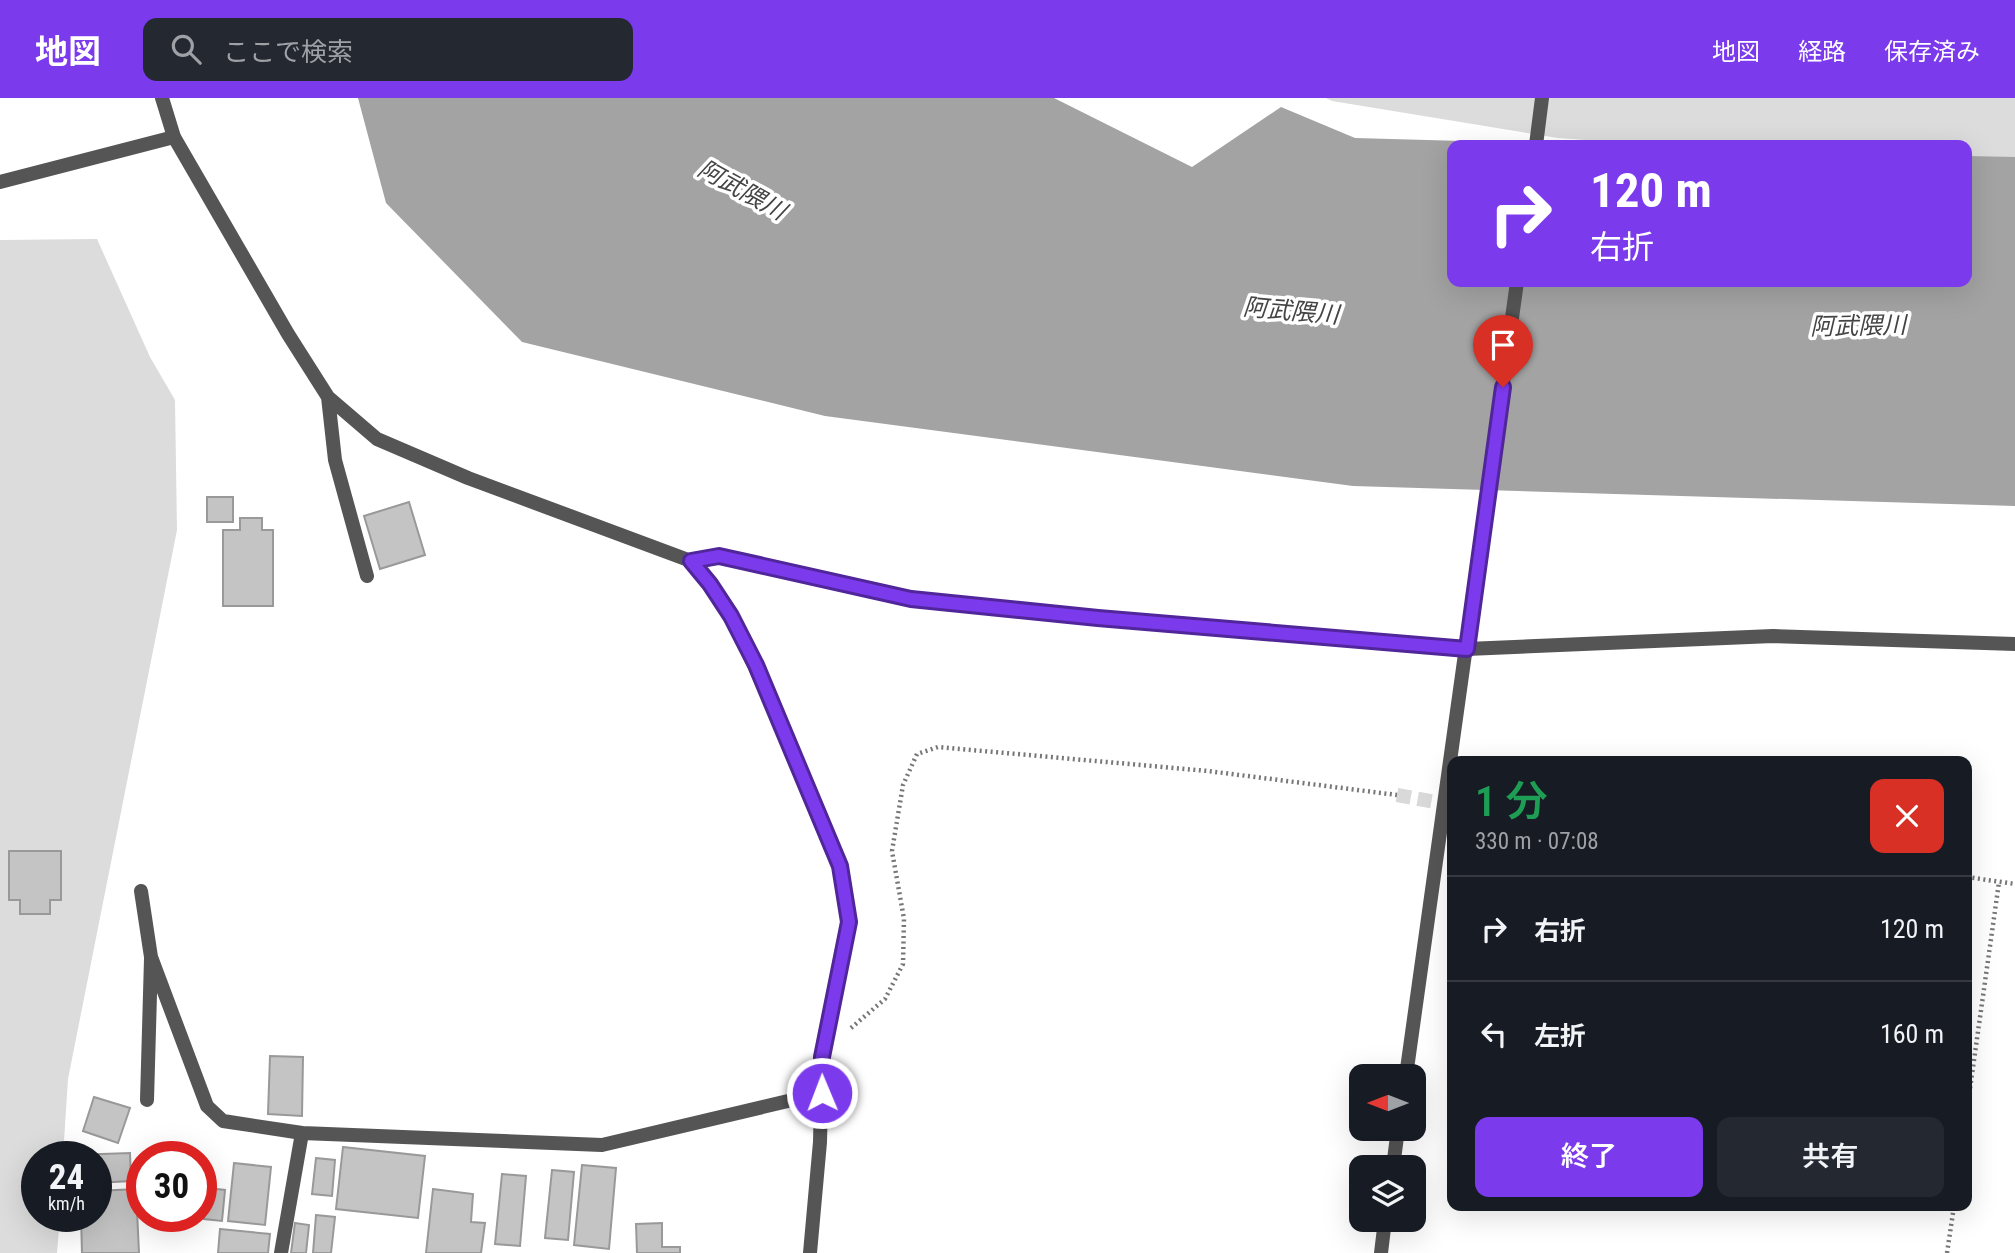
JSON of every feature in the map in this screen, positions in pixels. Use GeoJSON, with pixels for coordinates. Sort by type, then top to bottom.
{"type":"FeatureCollection","features":[{"type":"Feature","properties":{"kind":"street"},"geometry":{"type":"LineString","coordinates":[[162,98],[174,137],[288,334],[328,397],[377,439],[468,478],[691,561],[731,616],[756,665],[840,866],[849,922],[822,1057],[815,1216],[810,1253]]}},
{"type":"Feature","properties":{"kind":"street"},"geometry":{"type":"LineString","coordinates":[[1537,140],[1542,98]]}},
{"type":"Feature","properties":{"kind":"street"},"geometry":{"type":"LineString","coordinates":[[0,183],[174,137]]}},
{"type":"Feature","properties":{"kind":"street"},"geometry":{"type":"LineString","coordinates":[[1452,756],[1516,287]]}},
{"type":"Feature","properties":{"kind":"street"},"geometry":{"type":"LineString","coordinates":[[328,397],[335,460],[367,576]]}},
{"type":"Feature","properties":{"kind":"street"},"geometry":{"type":"LineString","coordinates":[[691,561],[719,556],[911,599],[1098,618],[1467,649],[1773,636],[2015,644]]}},
{"type":"Feature","properties":{"kind":"street"},"geometry":{"type":"LineString","coordinates":[[1408,1064],[1447,789]]}},
{"type":"Feature","properties":{"kind":"street"},"geometry":{"type":"LineString","coordinates":[[141,891],[151,957],[147,1100]]}},
{"type":"Feature","properties":{"kind":"street"},"geometry":{"type":"LineString","coordinates":[[151,957],[207,1106],[223,1121],[302,1133],[603,1145],[822,1093]]}},
{"type":"Feature","properties":{"kind":"street"},"geometry":{"type":"LineString","coordinates":[[281,1253],[302,1133]]}},
{"type":"Feature","properties":{"kind":"street"},"geometry":{"type":"LineString","coordinates":[[1381,1253],[1384,1232]]}},
{"type":"Feature","properties":{"kind":"path"},"geometry":{"type":"LineString","coordinates":[[822,1057],[885,999],[903,964],[904,919],[892,851],[903,785],[917,754],[937,747],[965,749],[1209,771],[1397,795]]}},
{"type":"Feature","properties":{"kind":"path"},"geometry":{"type":"LineString","coordinates":[[1972,878],[2015,884]]}},
{"type":"Feature","properties":{"kind":"path"},"geometry":{"type":"LineString","coordinates":[[1972,1074],[1999,882]]}},
{"type":"Feature","properties":{"kind":"path"},"geometry":{"type":"LineString","coordinates":[[1947,1253],[1953,1211]]}},
{"type":"Feature","properties":{"kind":"shaded area"},"geometry":{"type":"Polygon","coordinates":[[[1326,98],[2015,98],[2015,169],[1972,169],[1972,140],[1585,140],[1558,138],[1326,98]]]}},
{"type":"Feature","properties":{"kind":"shaded area"},"geometry":{"type":"Polygon","coordinates":[[[97,239],[150,357],[175,400],[177,530],[68,1079],[64,1141],[21,1141],[21,1232],[59,1232],[57,1253],[0,1253],[0,240],[97,239]]]}},
{"type":"Feature","properties":{"kind":"water","name":"阿武隈川"},"geometry":{"type":"Polygon","coordinates":[[[358,98],[1054,98],[1192,167],[1281,107],[1355,138],[1447,141],[1447,287],[1972,287],[1972,156],[2015,157],[2015,506],[1353,486],[825,416],[522,342],[386,203],[358,98]]]}},
{"type":"Feature","properties":{"kind":"building"},"geometry":{"type":"Polygon","coordinates":[[[207,497],[233,497],[233,522],[207,522],[207,497]]]}},
{"type":"Feature","properties":{"kind":"building"},"geometry":{"type":"Polygon","coordinates":[[[409,502],[425,555],[380,569],[364,516],[409,502]]]}},
{"type":"Feature","properties":{"kind":"building"},"geometry":{"type":"Polygon","coordinates":[[[240,518],[262,518],[262,530],[273,530],[273,606],[223,606],[223,530],[240,530],[240,518]]]}},
{"type":"Feature","properties":{"kind":"building"},"geometry":{"type":"Polygon","coordinates":[[[9,851],[61,851],[61,900],[50,900],[50,914],[20,914],[20,900],[9,900],[9,851]]]}},
{"type":"Feature","properties":{"kind":"building"},"geometry":{"type":"Polygon","coordinates":[[[270,1056],[303,1057],[302,1116],[268,1114],[270,1056]]]}},
{"type":"Feature","properties":{"kind":"building"},"geometry":{"type":"Polygon","coordinates":[[[94,1097],[130,1108],[118,1143],[83,1131],[94,1097]]]}},
{"type":"Feature","properties":{"kind":"building"},"geometry":{"type":"Polygon","coordinates":[[[343,1147],[425,1156],[418,1218],[336,1209],[343,1147]]]}},
{"type":"Feature","properties":{"kind":"building"},"geometry":{"type":"Polygon","coordinates":[[[126,1153],[126,1181],[112,1182],[112,1154],[126,1153]]]}},
{"type":"Feature","properties":{"kind":"building"},"geometry":{"type":"Polygon","coordinates":[[[316,1158],[335,1160],[332,1196],[312,1194],[316,1158]]]}},
{"type":"Feature","properties":{"kind":"building"},"geometry":{"type":"Polygon","coordinates":[[[234,1163],[271,1167],[265,1225],[228,1221],[234,1163]]]}},
{"type":"Feature","properties":{"kind":"building"},"geometry":{"type":"Polygon","coordinates":[[[582,1165],[616,1168],[609,1249],[574,1245],[582,1165]]]}},
{"type":"Feature","properties":{"kind":"building"},"geometry":{"type":"Polygon","coordinates":[[[552,1170],[574,1172],[568,1240],[545,1238],[552,1170]]]}},
{"type":"Feature","properties":{"kind":"building"},"geometry":{"type":"Polygon","coordinates":[[[502,1174],[526,1176],[520,1246],[495,1244],[502,1174]]]}},
{"type":"Feature","properties":{"kind":"building"},"geometry":{"type":"Polygon","coordinates":[[[217,1189],[225,1190],[222,1221],[217,1220],[217,1189]]]}},
{"type":"Feature","properties":{"kind":"building"},"geometry":{"type":"Polygon","coordinates":[[[433,1189],[473,1194],[471,1222],[485,1223],[481,1253],[426,1253],[433,1189]]]}},
{"type":"Feature","properties":{"kind":"building"},"geometry":{"type":"Polygon","coordinates":[[[112,1190],[126,1190],[126,1232],[138,1232],[139,1253],[82,1253],[81,1232],[112,1232],[112,1190]]]}},
{"type":"Feature","properties":{"kind":"building"},"geometry":{"type":"Polygon","coordinates":[[[316,1215],[335,1217],[331,1253],[313,1253],[316,1215]]]}},
{"type":"Feature","properties":{"kind":"building"},"geometry":{"type":"Polygon","coordinates":[[[295,1223],[309,1225],[306,1253],[291,1253],[295,1223]]]}},
{"type":"Feature","properties":{"kind":"building"},"geometry":{"type":"Polygon","coordinates":[[[662,1223],[662,1247],[680,1247],[680,1253],[637,1253],[636,1224],[662,1223]]]}},
{"type":"Feature","properties":{"kind":"building"},"geometry":{"type":"Polygon","coordinates":[[[220,1229],[270,1234],[268,1253],[218,1253],[220,1229]]]}},
{"type":"Feature","properties":{"kind":"tunnel"},"geometry":{"type":"LineString","coordinates":[[1397,795],[1447,804]]}},
{"type":"Feature","properties":{"kind":"route"},"geometry":{"type":"LineString","coordinates":[[822,1093],[822,1057],[849,922],[840,866],[756,665],[731,616],[691,561],[719,556],[911,599],[1098,618],[1467,649],[1503,387]]}}]}
